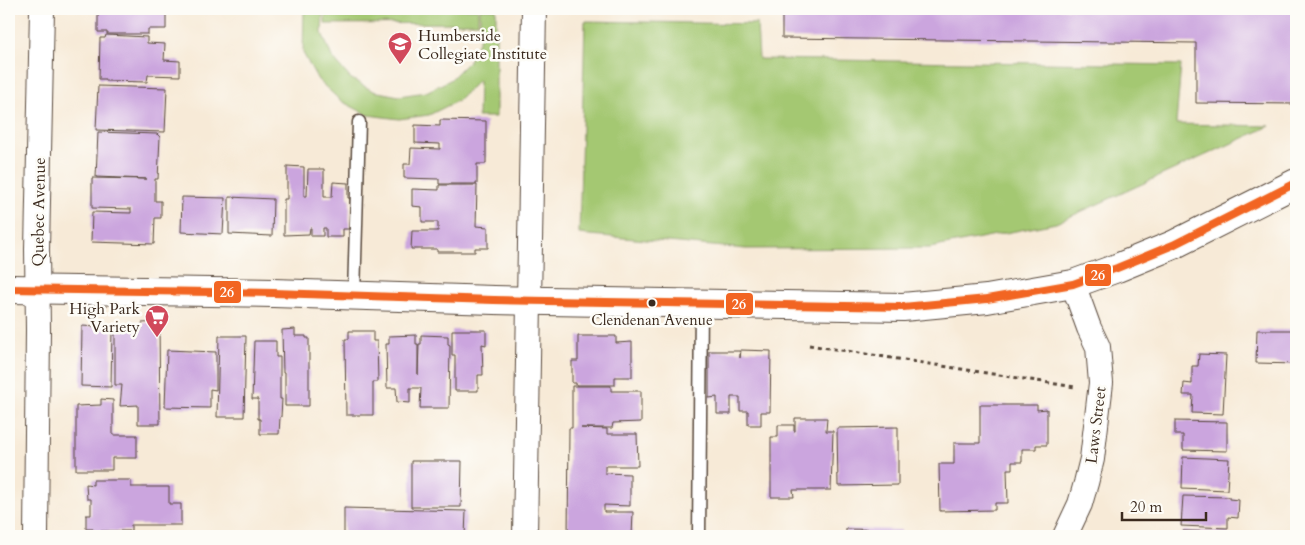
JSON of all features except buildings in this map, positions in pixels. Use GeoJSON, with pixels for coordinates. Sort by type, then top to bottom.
{"type":"FeatureCollection","features":[{"type":"Feature","properties":{"kind":"street","name":"Quebec Avenue"},"geometry":{"type":"LineString","coordinates":[[36,536],[37,249],[42,9]]}},
{"type":"Feature","properties":{"kind":"street"},"geometry":{"type":"LineString","coordinates":[[525,536],[534,9]]}},
{"type":"Feature","properties":{"kind":"street"},"geometry":{"type":"LineString","coordinates":[[9,289],[903,307],[987,299],[1073,284],[1117,268],[1172,244],[1296,183]]}},
{"type":"Feature","properties":{"kind":"street","name":"Laws Street"},"geometry":{"type":"LineString","coordinates":[[1065,536],[1080,504],[1088,475],[1094,445],[1101,383],[1098,347],[1073,284]]}},
{"type":"Feature","properties":{"kind":"lane"},"geometry":{"type":"LineString","coordinates":[[354,295],[359,122]]}},
{"type":"Feature","properties":{"kind":"lane"},"geometry":{"type":"LineString","coordinates":[[699,536],[701,304]]}},
{"type":"Feature","properties":{"kind":"path"},"geometry":{"type":"LineString","coordinates":[[809,345],[1080,388]]}},
{"type":"Feature","properties":{"kind":"green space"},"geometry":{"type":"Polygon","coordinates":[[[304,9],[323,9],[322,33],[332,57],[350,78],[373,91],[399,96],[426,92],[450,80],[469,61],[480,37],[480,9],[496,9],[496,117],[478,117],[479,80],[457,101],[429,115],[399,119],[368,115],[341,101],[318,80],[303,53],[304,9]]]}},
{"type":"Feature","properties":{"kind":"green space"},"geometry":{"type":"Polygon","coordinates":[[[325,9],[478,9],[478,23],[325,24],[325,9]]]}},
{"type":"Feature","properties":{"kind":"green space"},"geometry":{"type":"Polygon","coordinates":[[[585,21],[757,24],[759,59],[1181,65],[1176,124],[1270,126],[1056,223],[930,248],[746,249],[579,234],[585,21]]]}},
{"type":"Feature","properties":{"kind":"transit line","name":"26"},"geometry":{"type":"LineString","coordinates":[[9,289],[903,307],[987,299],[1073,284],[1173,245],[1296,183]]}},
{"type":"Feature","properties":{"kind":"place","name":"Humberside Collegiate Institute"},"geometry":{"type":"Point","coordinates":[400,65]}},
{"type":"Feature","properties":{"kind":"place","name":"Clendenan Avenue"},"geometry":{"type":"Point","coordinates":[652,303]}},
{"type":"Feature","properties":{"kind":"place","name":"High Park Variety"},"geometry":{"type":"Point","coordinates":[157,338]}}]}
